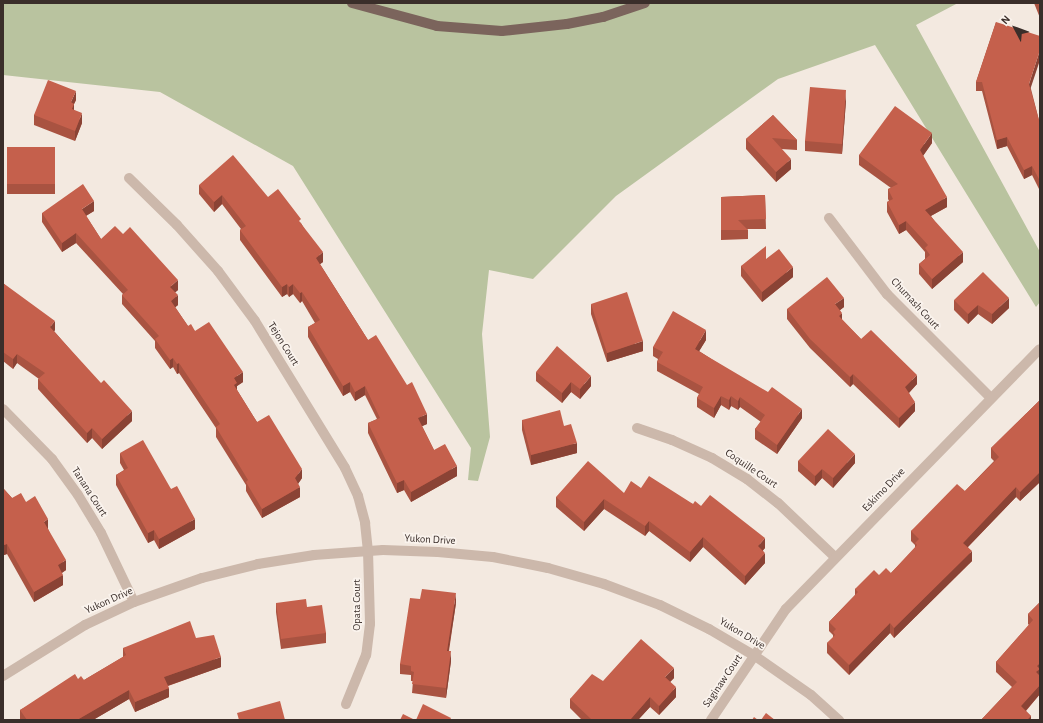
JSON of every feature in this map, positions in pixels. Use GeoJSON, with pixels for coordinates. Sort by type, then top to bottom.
{"type":"FeatureCollection","features":[{"type":"Feature","properties":{"kind":"main road"},"geometry":{"type":"LineString","coordinates":[[352,3],[437,26],[502,31],[566,24],[602,17],[645,3]]}},
{"type":"Feature","properties":{"kind":"street","name":"Tejon Court"},"geometry":{"type":"LineString","coordinates":[[129,178],[187,236],[218,271],[255,321],[345,468],[358,496],[365,523],[368,550]]}},
{"type":"Feature","properties":{"kind":"street","name":"Chumash Court"},"geometry":{"type":"LineString","coordinates":[[830,218],[887,294],[991,398]]}},
{"type":"Feature","properties":{"kind":"street","name":"Eskimo Drive"},"geometry":{"type":"LineString","coordinates":[[755,656],[786,609],[835,557],[1040,349]]}},
{"type":"Feature","properties":{"kind":"street","name":"Tanana Court"},"geometry":{"type":"LineString","coordinates":[[3,409],[52,459],[78,495],[101,533],[134,602]]}},
{"type":"Feature","properties":{"kind":"street","name":"Coquille Court"},"geometry":{"type":"LineString","coordinates":[[637,428],[672,440],[712,458],[747,478],[778,503],[835,557]]}},
{"type":"Feature","properties":{"kind":"street","name":"Yukon Drive"},"geometry":{"type":"LineString","coordinates":[[3,676],[85,625],[134,602],[202,578],[258,564],[314,555],[368,550],[438,552],[494,558],[548,568],[604,584],[660,605],[709,628],[755,656],[811,695],[839,720]]}},
{"type":"Feature","properties":{"kind":"street","name":"Opata Court"},"geometry":{"type":"LineString","coordinates":[[346,704],[366,655],[370,624],[368,550]]}},
{"type":"Feature","properties":{"kind":"street","name":"Saginaw Court"},"geometry":{"type":"LineString","coordinates":[[711,720],[755,656]]}},
{"type":"Feature","properties":{"kind":"green space"},"geometry":{"type":"Polygon","coordinates":[[[3,3],[958,3],[916,25],[1040,252],[1040,302],[1036,307],[875,45],[778,79],[616,196],[533,279],[489,270],[482,334],[490,437],[478,481],[468,480],[471,448],[293,166],[160,92],[3,75],[3,3]]]}},
{"type":"Feature","properties":{"kind":"building"},"geometry":{"type":"Polygon","coordinates":[[[996,22],[1040,36],[1040,50],[1029,84],[1040,124],[1040,181],[1032,166],[1024,170],[1007,137],[997,140],[982,82],[976,82],[996,22]]]}},
{"type":"Feature","properties":{"kind":"building"},"geometry":{"type":"Polygon","coordinates":[[[48,80],[76,91],[71,102],[74,104],[72,109],[82,113],[75,131],[34,115],[48,80]]]}},
{"type":"Feature","properties":{"kind":"building"},"geometry":{"type":"Polygon","coordinates":[[[810,87],[846,90],[842,144],[805,141],[810,87]]]}},
{"type":"Feature","properties":{"kind":"building"},"geometry":{"type":"Polygon","coordinates":[[[895,106],[932,133],[920,150],[947,197],[925,210],[963,252],[932,279],[919,264],[930,255],[925,248],[928,245],[906,221],[899,225],[887,202],[893,199],[888,189],[898,184],[859,155],[895,106]]]}},
{"type":"Feature","properties":{"kind":"building"},"geometry":{"type":"Polygon","coordinates":[[[773,115],[797,140],[772,138],[791,159],[776,172],[746,139],[773,115]]]}},
{"type":"Feature","properties":{"kind":"building"},"geometry":{"type":"Polygon","coordinates":[[[7,147],[55,147],[55,184],[7,184],[7,147]]]}},
{"type":"Feature","properties":{"kind":"building"},"geometry":{"type":"Polygon","coordinates":[[[233,155],[268,197],[278,189],[301,219],[299,221],[323,252],[316,258],[368,340],[376,335],[407,385],[412,382],[427,414],[418,418],[434,450],[445,444],[457,466],[411,492],[404,480],[397,483],[368,423],[380,418],[365,386],[355,392],[350,382],[343,386],[308,327],[320,320],[302,292],[300,293],[293,284],[289,287],[287,284],[282,287],[240,230],[246,226],[222,195],[214,202],[199,185],[233,155]]]}},
{"type":"Feature","properties":{"kind":"building"},"geometry":{"type":"Polygon","coordinates":[[[83,184],[94,201],[82,209],[101,239],[115,226],[123,234],[130,227],[178,280],[170,287],[178,295],[171,301],[188,326],[191,324],[195,331],[209,322],[243,372],[234,378],[237,383],[234,385],[257,422],[269,415],[302,469],[295,478],[300,487],[262,509],[246,482],[248,480],[216,427],[220,424],[179,363],[177,364],[173,358],[170,360],[155,339],[159,336],[122,295],[128,290],[76,233],[62,243],[42,213],[83,184]]]}},
{"type":"Feature","properties":{"kind":"building"},"geometry":{"type":"Polygon","coordinates":[[[765,195],[766,219],[738,220],[748,230],[721,230],[721,197],[765,195]]]}},
{"type":"Feature","properties":{"kind":"building"},"geometry":{"type":"Polygon","coordinates":[[[766,246],[766,259],[779,249],[793,267],[762,292],[741,266],[766,246]]]}},
{"type":"Feature","properties":{"kind":"building"},"geometry":{"type":"Polygon","coordinates":[[[983,272],[1009,298],[992,314],[978,305],[968,314],[954,300],[983,272]]]}},
{"type":"Feature","properties":{"kind":"building"},"geometry":{"type":"Polygon","coordinates":[[[827,277],[844,298],[835,304],[842,313],[839,316],[861,339],[871,330],[917,375],[905,387],[915,402],[899,418],[853,374],[850,377],[810,339],[787,309],[827,277]]]}},
{"type":"Feature","properties":{"kind":"building"},"geometry":{"type":"Polygon","coordinates":[[[3,283],[55,321],[50,327],[101,383],[104,380],[132,411],[102,439],[92,428],[87,433],[38,379],[45,373],[17,354],[13,359],[3,352],[3,283]]]}},
{"type":"Feature","properties":{"kind":"building"},"geometry":{"type":"Polygon","coordinates":[[[627,292],[643,341],[607,353],[591,304],[627,292]]]}},
{"type":"Feature","properties":{"kind":"building"},"geometry":{"type":"Polygon","coordinates":[[[673,311],[706,330],[695,349],[768,392],[772,387],[802,409],[777,445],[755,429],[765,415],[740,397],[738,401],[731,396],[729,400],[721,396],[714,408],[697,398],[703,387],[657,362],[663,352],[653,347],[673,311]]]}},
{"type":"Feature","properties":{"kind":"building"},"geometry":{"type":"Polygon","coordinates":[[[557,346],[591,376],[580,389],[571,382],[562,393],[536,372],[557,346]]]}},
{"type":"Feature","properties":{"kind":"building"},"geometry":{"type":"Polygon","coordinates":[[[1040,400],[1040,472],[1020,492],[1016,487],[963,543],[972,551],[894,628],[890,623],[849,665],[827,643],[835,635],[833,632],[836,629],[829,622],[858,592],[855,589],[874,570],[879,575],[886,568],[891,573],[917,545],[915,543],[919,539],[911,531],[957,484],[965,491],[999,457],[991,448],[1040,400]]]}},
{"type":"Feature","properties":{"kind":"building"},"geometry":{"type":"Polygon","coordinates":[[[560,410],[564,426],[571,424],[577,443],[531,455],[522,420],[560,410]]]}},
{"type":"Feature","properties":{"kind":"building"},"geometry":{"type":"Polygon","coordinates":[[[828,429],[855,454],[833,478],[822,469],[815,476],[798,461],[828,429]]]}},
{"type":"Feature","properties":{"kind":"building"},"geometry":{"type":"Polygon","coordinates":[[[143,440],[171,489],[177,486],[195,519],[159,539],[154,530],[148,533],[116,475],[128,468],[120,453],[143,440]]]}},
{"type":"Feature","properties":{"kind":"building"},"geometry":{"type":"Polygon","coordinates":[[[588,461],[624,493],[631,481],[641,488],[649,476],[693,504],[695,501],[701,506],[710,495],[765,538],[758,546],[765,553],[745,576],[703,537],[690,552],[649,521],[645,526],[604,499],[584,522],[556,497],[588,461]]]}},
{"type":"Feature","properties":{"kind":"building"},"geometry":{"type":"Polygon","coordinates":[[[3,488],[12,498],[21,493],[26,502],[35,496],[48,519],[44,522],[66,560],[58,565],[63,575],[34,592],[7,544],[4,545],[3,543],[3,488]]]}},
{"type":"Feature","properties":{"kind":"building"},"geometry":{"type":"Polygon","coordinates":[[[422,589],[456,593],[447,651],[451,651],[446,688],[412,684],[414,672],[411,671],[411,666],[400,664],[410,598],[420,599],[422,589]]]}},
{"type":"Feature","properties":{"kind":"building"},"geometry":{"type":"Polygon","coordinates":[[[306,599],[307,607],[322,605],[326,633],[281,639],[276,603],[306,599]]]}},
{"type":"Feature","properties":{"kind":"building"},"geometry":{"type":"Polygon","coordinates":[[[1040,602],[1040,663],[1037,666],[1040,669],[1036,672],[1040,676],[1040,685],[1021,706],[1031,716],[1027,720],[981,720],[1017,682],[996,662],[1033,620],[1028,614],[1040,602]]]}},
{"type":"Feature","properties":{"kind":"building"},"geometry":{"type":"Polygon","coordinates":[[[190,621],[196,638],[214,635],[221,657],[164,677],[169,688],[135,702],[129,690],[77,720],[27,720],[20,710],[75,674],[78,679],[81,676],[84,680],[126,655],[123,648],[190,621]]]}},
{"type":"Feature","properties":{"kind":"building"},"geometry":{"type":"Polygon","coordinates":[[[641,639],[674,668],[665,677],[676,687],[659,706],[650,697],[630,720],[592,720],[570,699],[592,674],[603,681],[641,639]]]}},
{"type":"Feature","properties":{"kind":"building"},"geometry":{"type":"Polygon","coordinates":[[[280,701],[285,720],[239,720],[237,713],[280,701]]]}},
{"type":"Feature","properties":{"kind":"building"},"geometry":{"type":"Polygon","coordinates":[[[423,704],[451,718],[450,720],[416,720],[423,704]]]}},
{"type":"Feature","properties":{"kind":"building"},"geometry":{"type":"Polygon","coordinates":[[[766,713],[775,720],[761,720],[766,713]]]}},
{"type":"Feature","properties":{"kind":"building"},"geometry":{"type":"Polygon","coordinates":[[[403,714],[415,720],[400,720],[403,714]]]}}]}
